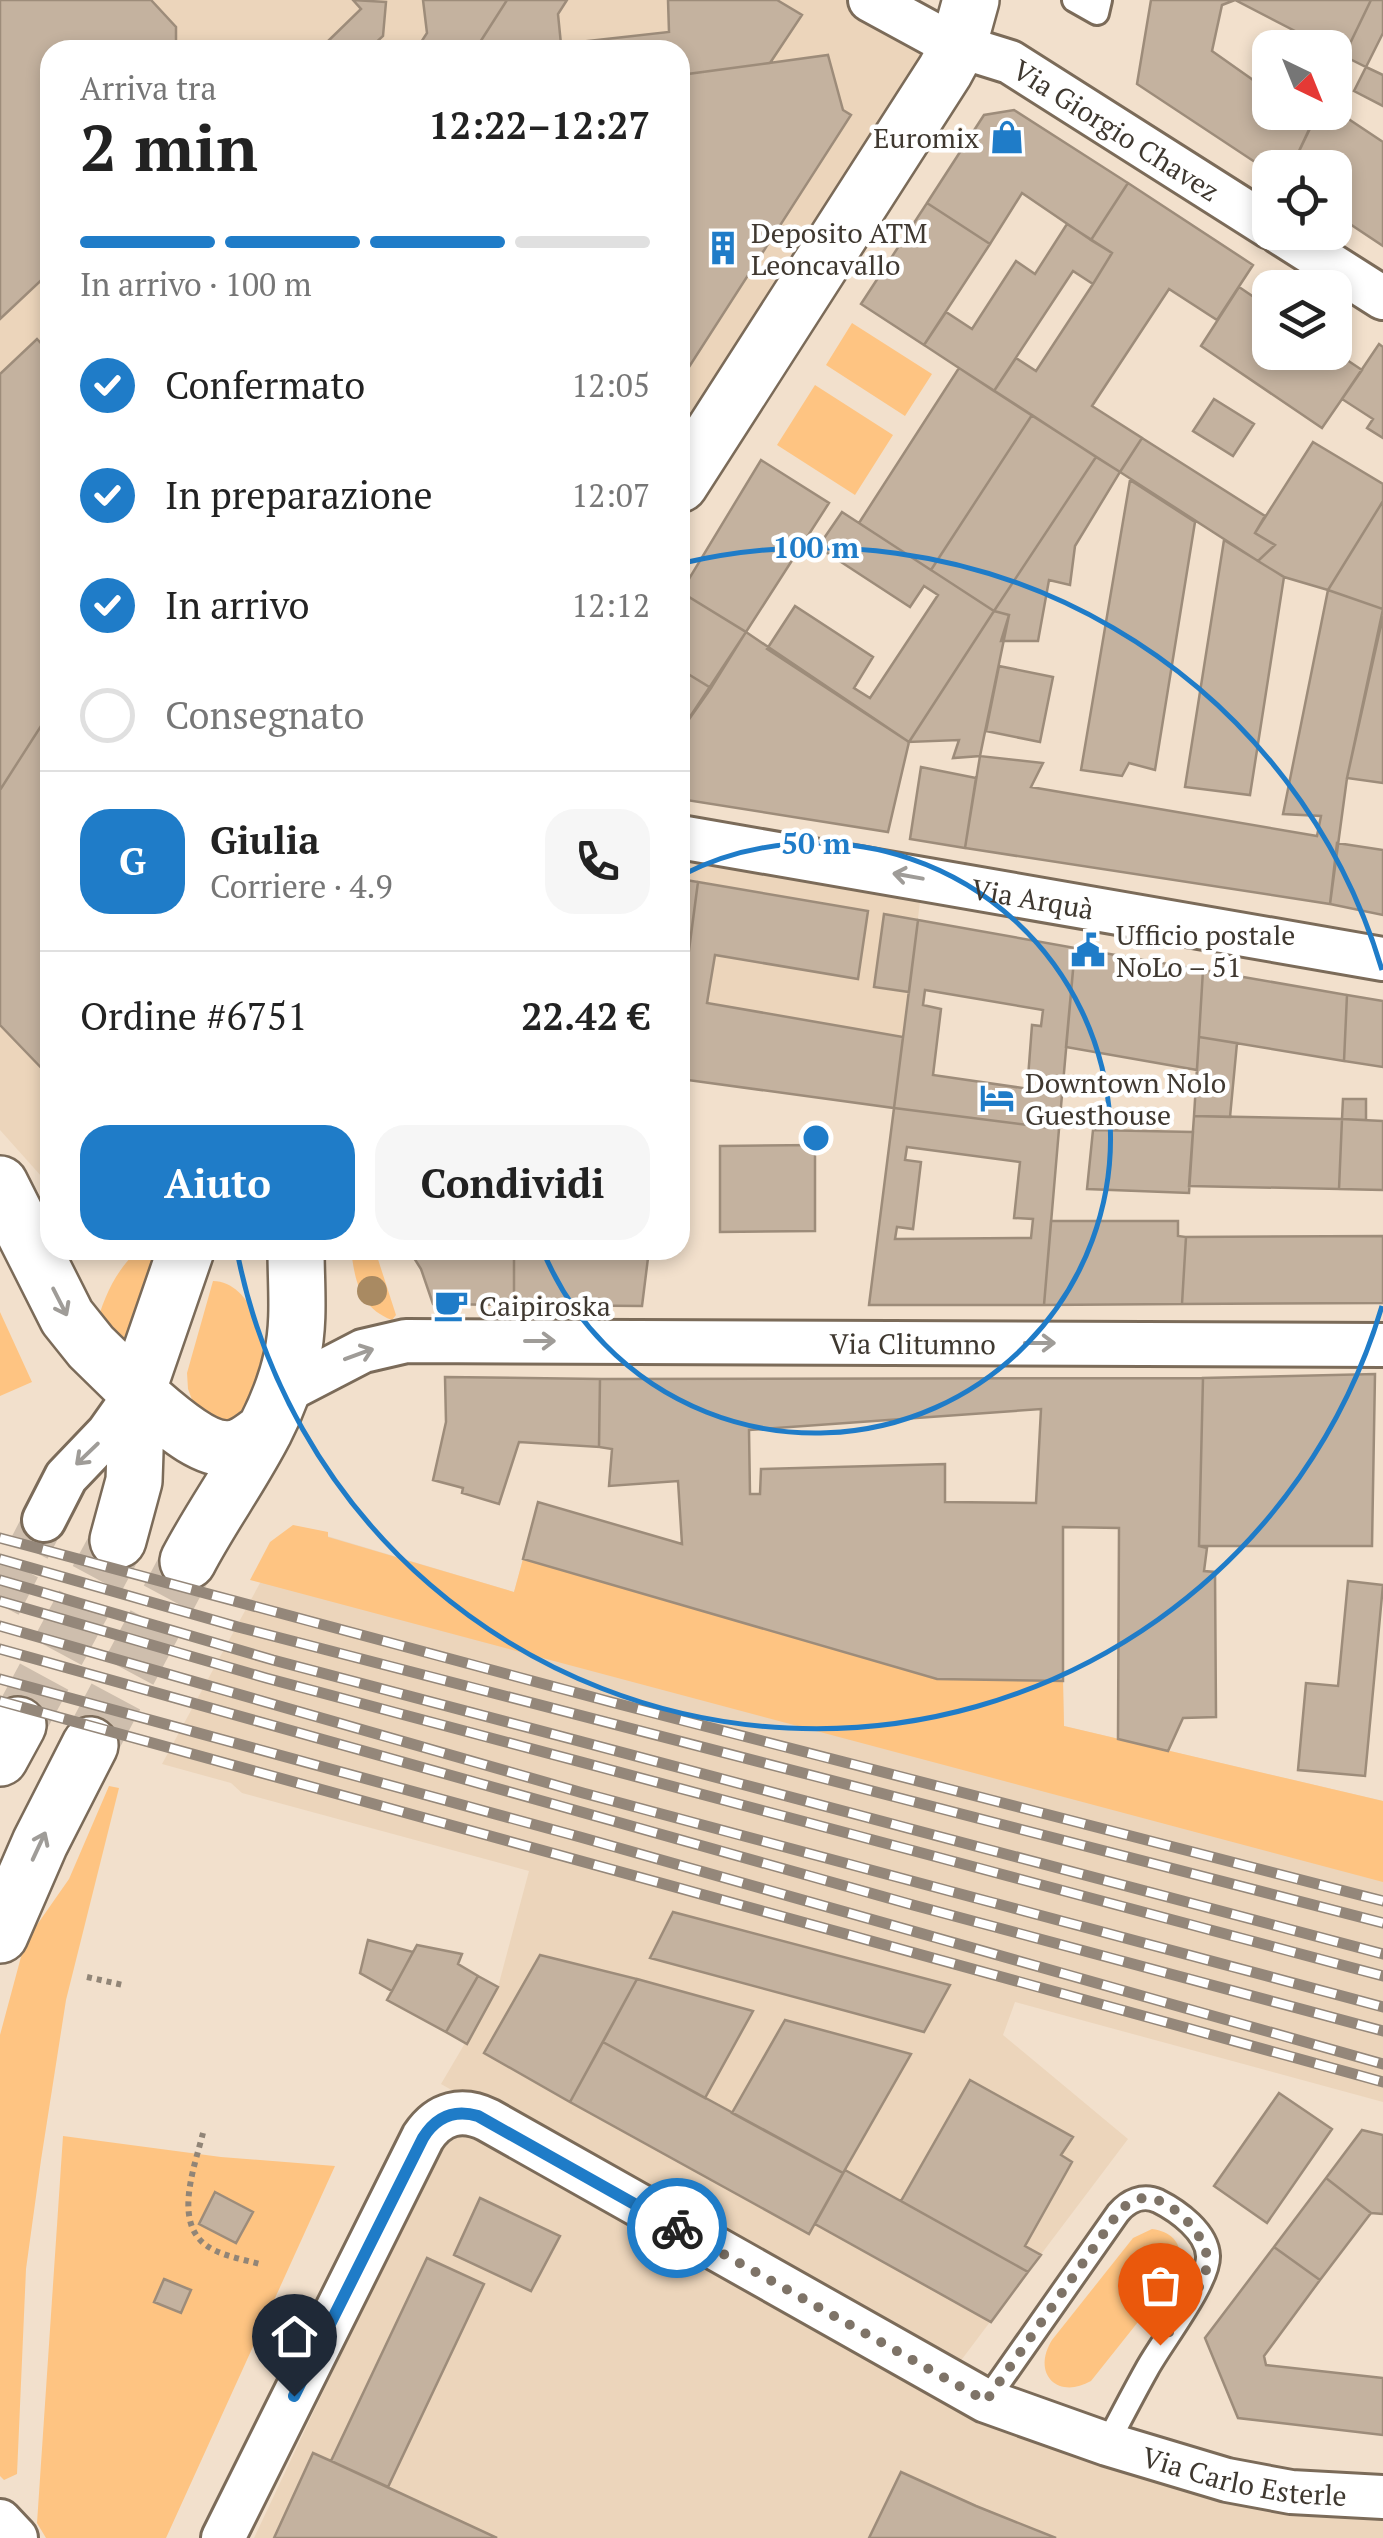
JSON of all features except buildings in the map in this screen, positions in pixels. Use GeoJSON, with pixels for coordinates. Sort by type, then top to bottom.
{"type":"FeatureCollection","features":[{"type":"Feature","properties":{"kind":"main road"},"geometry":{"type":"LineString","coordinates":[[690,468],[924,105],[964,23]]}},
{"type":"Feature","properties":{"kind":"main road"},"geometry":{"type":"LineString","coordinates":[[10,1182],[40,1253]]}},
{"type":"Feature","properties":{"kind":"main road"},"geometry":{"type":"LineString","coordinates":[[43,1260],[67,1317],[91,1347],[168,1418],[214,1447],[240,1447],[274,1412]]}},
{"type":"Feature","properties":{"kind":"main road"},"geometry":{"type":"LineString","coordinates":[[118,1540],[134,1481],[137,1392],[183,1260]]}},
{"type":"Feature","properties":{"kind":"main road"},"geometry":{"type":"LineString","coordinates":[[188,1561],[274,1412],[294,1349],[296,1275],[274,1260]]}},
{"type":"Feature","properties":{"kind":"main road"},"geometry":{"type":"LineString","coordinates":[[0,1935],[40,1842],[90,1745]]}},
{"type":"Feature","properties":{"kind":"street","name":"Via Giorgio Chavez"},"geometry":{"type":"LineString","coordinates":[[870,0],[964,23],[983,52],[1010,62],[1252,216]]}},
{"type":"Feature","properties":{"kind":"street"},"geometry":{"type":"LineString","coordinates":[[1307,250],[1383,298]]}},
{"type":"Feature","properties":{"kind":"street","name":"Via Arquà"},"geometry":{"type":"LineString","coordinates":[[690,839],[1383,959]]}},
{"type":"Feature","properties":{"kind":"street","name":"Via Clitumno"},"geometry":{"type":"LineString","coordinates":[[274,1412],[363,1351],[406,1341],[1383,1345]]}},
{"type":"Feature","properties":{"kind":"street"},"geometry":{"type":"LineString","coordinates":[[44,1520],[66,1476],[108,1433],[137,1392]]}},
{"type":"Feature","properties":{"kind":"street","name":"Via Carlo Esterle"},"geometry":{"type":"LineString","coordinates":[[223,2538],[423,2138],[438,2120],[462,2113],[488,2120],[986,2401],[1107,2444],[1258,2487],[1383,2497]]}},
{"type":"Feature","properties":{"kind":"street"},"geometry":{"type":"LineString","coordinates":[[0,2521],[16,2538]]}},
{"type":"Feature","properties":{"kind":"lane"},"geometry":{"type":"LineString","coordinates":[[1074,0],[1098,13],[1100,0]]}},
{"type":"Feature","properties":{"kind":"lane","name":"Via Carlo Esterle"},"geometry":{"type":"LineString","coordinates":[[986,2401],[1118,2213],[1133,2202],[1149,2198],[1165,2205],[1201,2235],[1208,2261],[1200,2284],[1160,2345],[1107,2444]]}},
{"type":"Feature","properties":{"kind":"path"},"geometry":{"type":"LineString","coordinates":[[87,1977],[123,1985]]}},
{"type":"Feature","properties":{"kind":"path"},"geometry":{"type":"LineString","coordinates":[[204,2133],[188,2208],[192,2232],[212,2250],[260,2264]]}},
{"type":"Feature","properties":{"kind":"shaded area"},"geometry":{"type":"Polygon","coordinates":[[[0,0],[855,0],[938,48],[690,445],[690,40],[40,40],[40,1175],[0,1130],[0,0]]]}},
{"type":"Feature","properties":{"kind":"shaded area"},"geometry":{"type":"Polygon","coordinates":[[[852,323],[932,374],[905,416],[826,365],[852,323]]]}},
{"type":"Feature","properties":{"kind":"shaded area"},"geometry":{"type":"Polygon","coordinates":[[[815,385],[893,435],[855,495],[777,445],[815,385]]]}},
{"type":"Feature","properties":{"kind":"shaded area"},"geometry":{"type":"Polygon","coordinates":[[[690,844],[922,886],[894,1108],[690,1080],[690,844]]]}},
{"type":"Feature","properties":{"kind":"shaded area"},"geometry":{"type":"Polygon","coordinates":[[[129,1260],[156,1260],[129,1346],[95,1329],[129,1260]]]}},
{"type":"Feature","properties":{"kind":"shaded area"},"geometry":{"type":"Polygon","coordinates":[[[353,1260],[378,1260],[396,1315],[392,1320],[366,1301],[357,1283],[353,1260]]]}},
{"type":"Feature","properties":{"kind":"shaded area"},"geometry":{"type":"Polygon","coordinates":[[[213,1281],[231,1286],[246,1300],[257,1320],[262,1344],[262,1368],[256,1391],[243,1411],[223,1424],[194,1405],[188,1389],[187,1373],[213,1281]]]}},
{"type":"Feature","properties":{"kind":"shaded area"},"geometry":{"type":"Polygon","coordinates":[[[0,1312],[32,1382],[0,1396],[0,1312]]]}},
{"type":"Feature","properties":{"kind":"shaded area"},"geometry":{"type":"Polygon","coordinates":[[[293,1525],[328,1532],[328,1537],[514,1592],[523,1559],[937,1679],[1063,1681],[1064,1726],[1383,1801],[1383,1882],[250,1580],[270,1542],[293,1525]]]}},
{"type":"Feature","properties":{"kind":"shaded area"},"geometry":{"type":"Polygon","coordinates":[[[327,1536],[514,1592],[523,1559],[937,1679],[1063,1681],[1064,1726],[1383,1801],[1383,2102],[1015,2002],[1003,2035],[1128,2139],[944,2383],[1383,2500],[1383,2538],[254,2538],[434,2157],[474,2128],[783,2280],[441,2084],[498,1987],[529,1871],[242,1793],[231,1783],[162,1764],[260,1583],[300,1542],[327,1536]]]}},
{"type":"Feature","properties":{"kind":"shaded area"},"geometry":{"type":"Polygon","coordinates":[[[109,1786],[119,1788],[66,2000],[26,2269],[17,2474],[4,2480],[0,2476],[0,2035],[25,1942],[69,1879],[109,1786]]]}},
{"type":"Feature","properties":{"kind":"shaded area"},"geometry":{"type":"Polygon","coordinates":[[[63,2136],[221,2157],[335,2166],[166,2538],[46,2538],[37,2523],[63,2136]]]}},
{"type":"Feature","properties":{"kind":"shaded area"},"geometry":{"type":"Polygon","coordinates":[[[1152,2229],[1168,2234],[1177,2244],[1177,2273],[1091,2381],[1068,2387],[1051,2380],[1045,2363],[1052,2340],[1133,2238],[1152,2229]]]}},
{"type":"Feature","properties":{"kind":"tunnel"},"geometry":{"type":"LineString","coordinates":[[0,1605],[44,1520]]}},
{"type":"Feature","properties":{"kind":"tunnel"},"geometry":{"type":"LineString","coordinates":[[18,1725],[118,1540]]}},
{"type":"Feature","properties":{"kind":"tunnel"},"geometry":{"type":"LineString","coordinates":[[90,1745],[188,1561]]}},
{"type":"Feature","properties":{"kind":"railway"},"geometry":{"type":"LineString","coordinates":[[0,1538],[611,1702],[1383,1901]]}},
{"type":"Feature","properties":{"kind":"railway"},"geometry":{"type":"LineString","coordinates":[[0,1559],[238,1627],[1383,1923]]}},
{"type":"Feature","properties":{"kind":"railway"},"geometry":{"type":"LineString","coordinates":[[0,1580],[273,1660],[1383,1954]]}},
{"type":"Feature","properties":{"kind":"railway"},"geometry":{"type":"LineString","coordinates":[[0,1601],[266,1678],[1383,1976]]}},
{"type":"Feature","properties":{"kind":"railway"},"geometry":{"type":"LineString","coordinates":[[0,1626],[583,1793],[1383,2007]]}},
{"type":"Feature","properties":{"kind":"railway"},"geometry":{"type":"LineString","coordinates":[[0,1649],[913,1905],[1383,2031]]}},
{"type":"Feature","properties":{"kind":"railway"},"geometry":{"type":"LineString","coordinates":[[0,1679],[580,1837],[1383,2064]]}},
{"type":"Feature","properties":{"kind":"railway"},"geometry":{"type":"LineString","coordinates":[[0,1701],[1383,2082]]}},
{"type":"Feature","properties":{"kind":"way so far"},"geometry":{"type":"LineString","coordinates":[[677,2228],[986,2401],[1118,2213],[1141,2198],[1149,2198],[1193,2227],[1208,2251],[1206,2272],[1200,2284],[1160,2345]]}},
{"type":"Feature","properties":{"kind":"place","name":"Euromix"},"geometry":{"type":"Point","coordinates":[1007,137]}},
{"type":"Feature","properties":{"kind":"place","name":"Deposito ATM Leoncavallo"},"geometry":{"type":"Point","coordinates":[723,248]}},
{"type":"Feature","properties":{"kind":"place","name":"Ufficio postale NoLo – 51"},"geometry":{"type":"Point","coordinates":[1088,950]}},
{"type":"Feature","properties":{"kind":"place","name":"Downtown Nolo Guesthouse"},"geometry":{"type":"Point","coordinates":[997,1098]}},
{"type":"Feature","properties":{"kind":"place","name":"Caipiroska"},"geometry":{"type":"Point","coordinates":[451,1305]}},
{"type":"Feature","properties":{"kind":"route"},"geometry":{"type":"LineString","coordinates":[[294,2396],[427,2130],[448,2115],[478,2116],[677,2228]]}}]}
